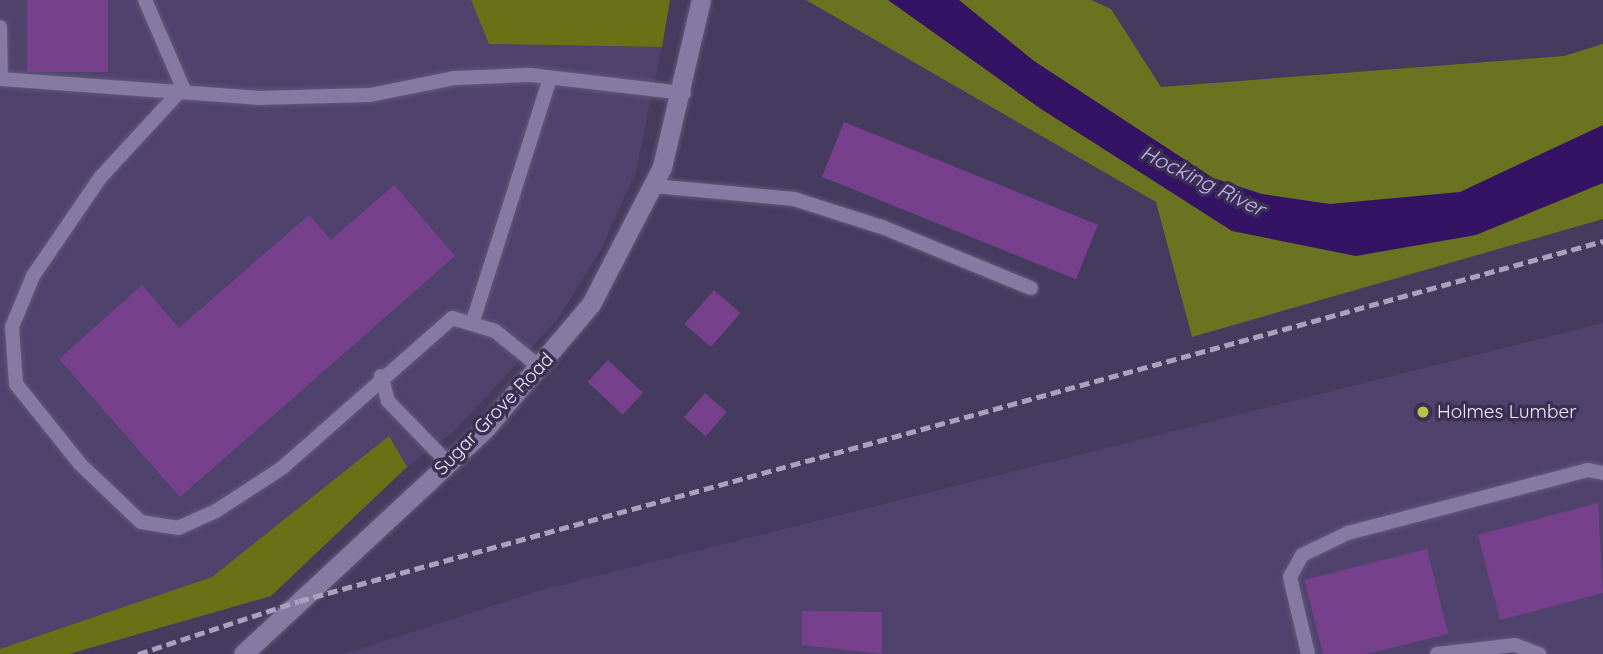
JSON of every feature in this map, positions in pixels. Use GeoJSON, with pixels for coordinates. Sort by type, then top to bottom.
{"type":"FeatureCollection","features":[{"type":"Feature","properties":{"kind":"street","name":"Sugar Grove Road"},"geometry":{"type":"LineString","coordinates":[[243,654],[448,463],[541,368],[611,273],[654,186],[684,93],[701,0]]}},
{"type":"Feature","properties":{"kind":"lane"},"geometry":{"type":"LineString","coordinates":[[145,0],[149,22],[183,88]]}},
{"type":"Feature","properties":{"kind":"lane"},"geometry":{"type":"LineString","coordinates":[[0,27],[1,79],[183,88],[257,98],[358,96],[455,79],[550,78],[684,93]]}},
{"type":"Feature","properties":{"kind":"lane"},"geometry":{"type":"LineString","coordinates":[[471,324],[550,78]]}},
{"type":"Feature","properties":{"kind":"lane"},"geometry":{"type":"LineString","coordinates":[[183,88],[100,178],[33,276],[12,327],[16,384],[80,464],[141,522],[178,528],[282,468],[381,376],[452,318],[495,331],[541,368]]}},
{"type":"Feature","properties":{"kind":"lane"},"geometry":{"type":"LineString","coordinates":[[654,186],[794,200],[882,227],[1031,288]]}},
{"type":"Feature","properties":{"kind":"lane"},"geometry":{"type":"LineString","coordinates":[[381,376],[388,401],[448,463]]}},
{"type":"Feature","properties":{"kind":"lane"},"geometry":{"type":"LineString","coordinates":[[1308,654],[1290,577],[1302,555],[1348,533],[1588,470],[1603,473]]}},
{"type":"Feature","properties":{"kind":"lane"},"geometry":{"type":"LineString","coordinates":[[1437,654],[1514,645],[1539,654]]}},
{"type":"Feature","properties":{"kind":"shaded area"},"geometry":{"type":"Polygon","coordinates":[[[0,0],[471,0],[489,44],[662,47],[636,171],[600,251],[557,320],[454,431],[407,467],[389,437],[212,577],[0,649],[0,0]]]}},
{"type":"Feature","properties":{"kind":"shaded area","name":"Holmes Lumber"},"geometry":{"type":"Polygon","coordinates":[[[1603,323],[1603,654],[345,654],[538,591],[1603,323]]]}},
{"type":"Feature","properties":{"kind":"green space"},"geometry":{"type":"Polygon","coordinates":[[[471,0],[670,0],[662,47],[489,44],[471,0]]]}},
{"type":"Feature","properties":{"kind":"green space"},"geometry":{"type":"Polygon","coordinates":[[[806,0],[1091,0],[1111,9],[1161,87],[1564,56],[1603,44],[1603,219],[1192,337],[1156,202],[806,0]]]}},
{"type":"Feature","properties":{"kind":"green space"},"geometry":{"type":"Polygon","coordinates":[[[389,436],[407,467],[271,596],[69,654],[0,654],[0,649],[212,577],[389,436]]]}},
{"type":"Feature","properties":{"kind":"water","name":"Hocking River"},"geometry":{"type":"Polygon","coordinates":[[[888,0],[959,0],[1034,61],[1213,178],[1262,194],[1330,204],[1460,192],[1603,125],[1603,183],[1476,235],[1356,256],[1232,231],[1041,109],[888,0]]]}},
{"type":"Feature","properties":{"kind":"building"},"geometry":{"type":"Polygon","coordinates":[[[27,0],[108,0],[108,72],[27,72],[27,0]]]}},
{"type":"Feature","properties":{"kind":"building"},"geometry":{"type":"Polygon","coordinates":[[[844,122],[1098,225],[1076,279],[822,177],[844,122]]]}},
{"type":"Feature","properties":{"kind":"building"},"geometry":{"type":"Polygon","coordinates":[[[394,185],[455,256],[180,497],[59,359],[142,285],[179,328],[309,215],[331,240],[394,185]]]}},
{"type":"Feature","properties":{"kind":"building"},"geometry":{"type":"Polygon","coordinates":[[[714,290],[740,313],[711,347],[684,324],[714,290]]]}},
{"type":"Feature","properties":{"kind":"building"},"geometry":{"type":"Polygon","coordinates":[[[608,360],[643,393],[623,415],[588,382],[608,360]]]}},
{"type":"Feature","properties":{"kind":"building"},"geometry":{"type":"Polygon","coordinates":[[[705,393],[727,412],[706,436],[684,417],[705,393]]]}},
{"type":"Feature","properties":{"kind":"building"},"geometry":{"type":"Polygon","coordinates":[[[1598,503],[1603,593],[1500,620],[1478,535],[1598,503]]]}},
{"type":"Feature","properties":{"kind":"building"},"geometry":{"type":"Polygon","coordinates":[[[1427,549],[1448,634],[1366,654],[1323,654],[1304,580],[1427,549]]]}},
{"type":"Feature","properties":{"kind":"building"},"geometry":{"type":"Polygon","coordinates":[[[802,611],[882,612],[882,654],[802,645],[802,611]]]}},
{"type":"Feature","properties":{"kind":"railway"},"geometry":{"type":"LineString","coordinates":[[138,654],[299,601],[1603,241]]}},
{"type":"Feature","properties":{"kind":"place","name":"Holmes Lumber"},"geometry":{"type":"Point","coordinates":[1423,412]}}]}
